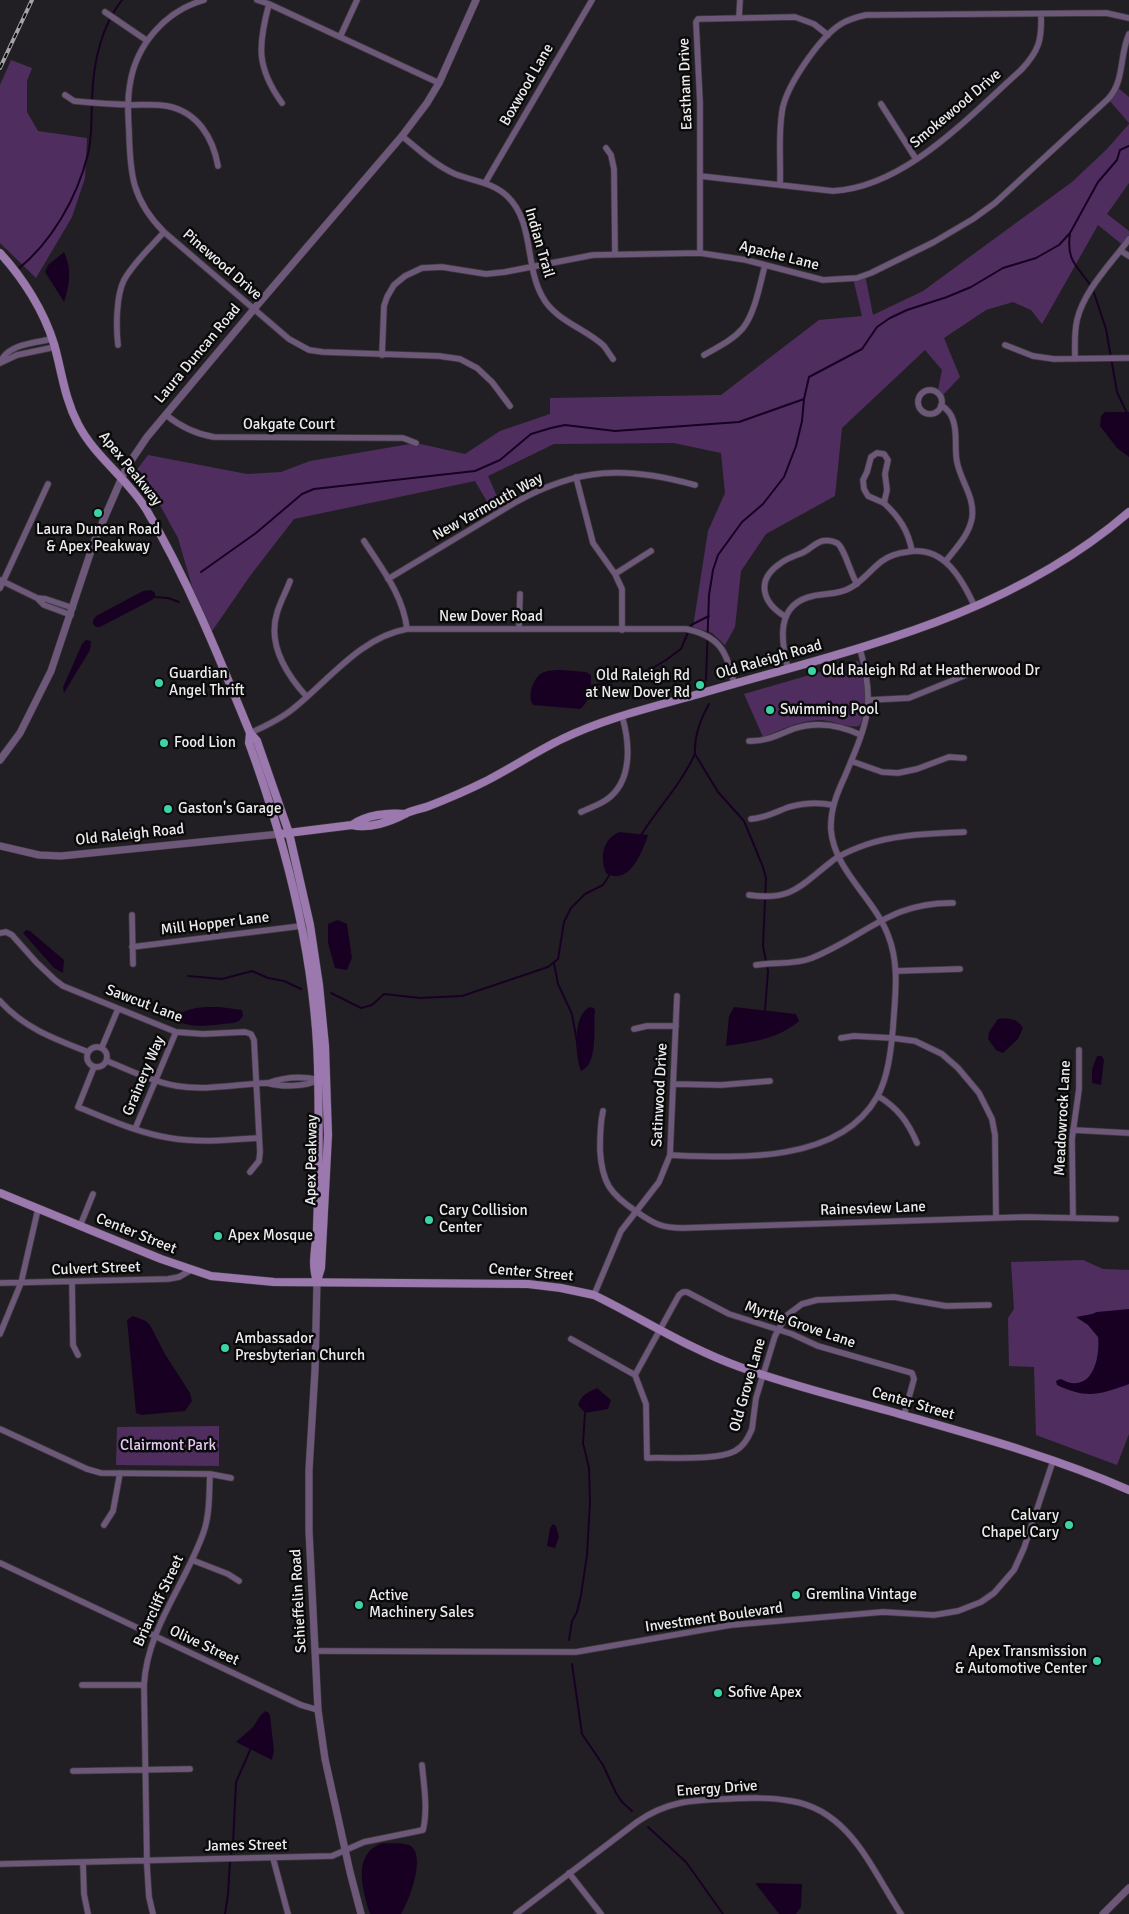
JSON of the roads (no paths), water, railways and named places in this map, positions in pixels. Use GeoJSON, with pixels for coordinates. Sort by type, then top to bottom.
{"type":"FeatureCollection","features":[{"type":"Feature","properties":{"kind":"main road","name":"Apex Peakway"},"geometry":{"type":"LineString","coordinates":[[0,253],[36,303],[53,343],[62,385],[79,426],[102,458],[122,478],[145,507],[205,622],[250,733],[257,741],[289,833],[316,956],[327,1080],[327,1174],[321,1268],[316,1281]]}},
{"type":"Feature","properties":{"kind":"main road","name":"Old Raleigh Road"},"geometry":{"type":"LineString","coordinates":[[280,834],[352,824],[360,819],[396,813],[405,814],[437,803],[485,782],[562,739],[622,716],[860,649],[936,624],[1012,589],[1069,558],[1102,535],[1129,512]]}},
{"type":"Feature","properties":{"kind":"main road","name":"Apex Peakway"},"geometry":{"type":"LineString","coordinates":[[250,733],[249,743],[280,834],[291,874],[309,973],[315,1026],[318,1080],[319,1136],[314,1271],[316,1281]]}},
{"type":"Feature","properties":{"kind":"main road","name":"Center Street"},"geometry":{"type":"LineString","coordinates":[[0,1192],[80,1226],[191,1270],[211,1276],[274,1282],[528,1284],[594,1295],[711,1355],[763,1375],[1053,1461],[1129,1490]]}},
{"type":"Feature","properties":{"kind":"street","name":"Pinewood Drive"},"geometry":{"type":"LineString","coordinates":[[204,0],[198,1],[170,17],[146,40],[134,67],[129,86],[128,105],[130,168],[134,188],[143,208],[164,232],[288,339],[309,350],[439,356],[460,359],[477,368],[487,377],[510,406]]}},
{"type":"Feature","properties":{"kind":"street"},"geometry":{"type":"LineString","coordinates":[[257,0],[270,4],[439,83]]}},
{"type":"Feature","properties":{"kind":"street"},"geometry":{"type":"LineString","coordinates":[[340,37],[357,0]]}},
{"type":"Feature","properties":{"kind":"street","name":"Laura Duncan Road"},"geometry":{"type":"LineString","coordinates":[[0,760],[20,733],[45,684],[56,659],[94,542],[122,478],[140,446],[402,136],[427,103],[439,83],[476,0]]}},
{"type":"Feature","properties":{"kind":"street","name":"Boxwood Lane"},"geometry":{"type":"LineString","coordinates":[[485,183],[592,0]]}},
{"type":"Feature","properties":{"kind":"street"},"geometry":{"type":"LineString","coordinates":[[739,17],[740,0]]}},
{"type":"Feature","properties":{"kind":"street"},"geometry":{"type":"LineString","coordinates":[[270,4],[262,32],[261,50],[269,82],[282,103]]}},
{"type":"Feature","properties":{"kind":"street"},"geometry":{"type":"LineString","coordinates":[[105,12],[146,40]]}},
{"type":"Feature","properties":{"kind":"street"},"geometry":{"type":"LineString","coordinates":[[780,186],[781,127],[784,101],[793,80],[828,35],[847,20],[866,15],[1106,13],[1129,18]]}},
{"type":"Feature","properties":{"kind":"street","name":"Smokewood Drive"},"geometry":{"type":"LineString","coordinates":[[700,176],[833,192],[852,190],[874,182],[916,159],[949,135],[1031,60],[1039,45],[1042,14]]}},
{"type":"Feature","properties":{"kind":"street","name":"Eastham Drive"},"geometry":{"type":"LineString","coordinates":[[700,253],[696,22],[698,18],[795,17],[814,24],[828,35]]}},
{"type":"Feature","properties":{"kind":"street","name":"Apache Lane"},"geometry":{"type":"LineString","coordinates":[[382,354],[384,306],[387,297],[394,285],[413,271],[432,266],[486,274],[593,255],[700,253],[725,256],[823,280],[857,278],[885,268],[974,219],[995,203],[1114,93],[1119,80],[1129,34]]}},
{"type":"Feature","properties":{"kind":"street"},"geometry":{"type":"LineString","coordinates":[[65,95],[74,101],[175,108],[192,118],[208,135],[216,152],[218,166]]}},
{"type":"Feature","properties":{"kind":"street"},"geometry":{"type":"LineString","coordinates":[[881,104],[916,159]]}},
{"type":"Feature","properties":{"kind":"street","name":"Indian Trail"},"geometry":{"type":"LineString","coordinates":[[402,136],[444,168],[498,188],[512,201],[522,219],[532,267],[541,296],[548,306],[563,319],[604,346],[613,359]]}},
{"type":"Feature","properties":{"kind":"street"},"geometry":{"type":"LineString","coordinates":[[606,148],[611,155],[614,169],[615,254]]}},
{"type":"Feature","properties":{"kind":"street"},"geometry":{"type":"LineString","coordinates":[[118,345],[116,332],[122,286],[128,274],[164,232]]}},
{"type":"Feature","properties":{"kind":"street"},"geometry":{"type":"LineString","coordinates":[[1075,359],[1075,334],[1079,313],[1092,290],[1129,239]]}},
{"type":"Feature","properties":{"kind":"street"},"geometry":{"type":"LineString","coordinates":[[1121,251],[1129,256]]}},
{"type":"Feature","properties":{"kind":"street"},"geometry":{"type":"LineString","coordinates":[[704,355],[726,343],[744,328],[754,305],[765,266]]}},
{"type":"Feature","properties":{"kind":"street"},"geometry":{"type":"LineString","coordinates":[[0,363],[2,356],[10,350],[22,346],[53,343]]}},
{"type":"Feature","properties":{"kind":"street"},"geometry":{"type":"LineString","coordinates":[[1005,344],[1039,357],[1054,359],[1129,358]]}},
{"type":"Feature","properties":{"kind":"street"},"geometry":{"type":"LineString","coordinates":[[927,390],[934,391],[940,396],[941,405],[936,411],[926,413],[918,405],[919,398],[927,390]]}},
{"type":"Feature","properties":{"kind":"street"},"geometry":{"type":"LineString","coordinates":[[941,405],[946,408],[952,418],[956,434],[957,464],[970,496],[972,512],[966,534],[946,561]]}},
{"type":"Feature","properties":{"kind":"street","name":"Oakgate Court"},"geometry":{"type":"LineString","coordinates":[[166,415],[194,433],[214,437],[404,438],[416,443]]}},
{"type":"Feature","properties":{"kind":"street"},"geometry":{"type":"LineString","coordinates":[[884,503],[888,490],[885,474],[888,460],[884,454],[876,453],[870,457],[863,485],[868,496],[884,503],[897,516],[905,528],[912,551]]}},
{"type":"Feature","properties":{"kind":"street","name":"New Yarmouth Way"},"geometry":{"type":"LineString","coordinates":[[388,579],[534,492],[557,482],[606,472],[630,472],[673,479],[695,485]]}},
{"type":"Feature","properties":{"kind":"street"},"geometry":{"type":"LineString","coordinates":[[576,477],[593,543],[616,574],[622,589],[622,630]]}},
{"type":"Feature","properties":{"kind":"street"},"geometry":{"type":"LineString","coordinates":[[0,588],[48,484]]}},
{"type":"Feature","properties":{"kind":"street"},"geometry":{"type":"LineString","coordinates":[[786,617],[777,612],[767,601],[764,589],[768,576],[781,562],[804,552],[818,543],[827,540],[840,545],[844,550],[848,567],[857,584]]}},
{"type":"Feature","properties":{"kind":"street"},"geometry":{"type":"LineString","coordinates":[[364,541],[399,596],[406,616],[407,629]]}},
{"type":"Feature","properties":{"kind":"street"},"geometry":{"type":"LineString","coordinates":[[616,574],[651,551]]}},
{"type":"Feature","properties":{"kind":"street"},"geometry":{"type":"LineString","coordinates":[[788,668],[781,636],[786,617],[796,605],[806,598],[837,593],[857,584],[883,560],[892,556],[912,551],[930,553],[946,561],[965,585],[975,607]]}},
{"type":"Feature","properties":{"kind":"street"},"geometry":{"type":"LineString","coordinates":[[2,581],[72,612]]}},
{"type":"Feature","properties":{"kind":"street"},"geometry":{"type":"LineString","coordinates":[[290,581],[276,615],[276,642],[284,667],[307,697]]}},
{"type":"Feature","properties":{"kind":"street"},"geometry":{"type":"LineString","coordinates":[[519,629],[520,594]]}},
{"type":"Feature","properties":{"kind":"street","name":"New Dover Road"},"geometry":{"type":"LineString","coordinates":[[250,733],[281,718],[362,649],[382,636],[407,629],[686,629],[704,634],[717,642],[723,649],[734,683]]}},
{"type":"Feature","properties":{"kind":"street"},"geometry":{"type":"LineString","coordinates":[[670,1155],[746,1157],[817,1144],[849,1129],[862,1117],[878,1096],[887,1070],[892,1038],[896,971],[893,949],[881,920],[839,857],[831,829],[833,805],[862,735],[869,700],[866,673],[860,649]]}},
{"type":"Feature","properties":{"kind":"street"},"geometry":{"type":"LineString","coordinates":[[869,700],[909,698],[966,675]]}},
{"type":"Feature","properties":{"kind":"street"},"geometry":{"type":"LineString","coordinates":[[581,812],[606,800],[624,777],[627,736],[622,716]]}},
{"type":"Feature","properties":{"kind":"street"},"geometry":{"type":"LineString","coordinates":[[749,741],[761,742],[796,728],[820,724],[840,727],[862,735]]}},
{"type":"Feature","properties":{"kind":"street"},"geometry":{"type":"LineString","coordinates":[[851,762],[882,772],[898,773],[917,769],[949,757],[964,758]]}},
{"type":"Feature","properties":{"kind":"street"},"geometry":{"type":"LineString","coordinates":[[751,819],[763,818],[790,807],[804,804],[819,803],[833,805]]}},
{"type":"Feature","properties":{"kind":"street"},"geometry":{"type":"LineString","coordinates":[[749,895],[769,897],[791,892],[832,860],[885,839],[964,832]]}},
{"type":"Feature","properties":{"kind":"street","name":"Old Raleigh Road"},"geometry":{"type":"LineString","coordinates":[[0,846],[40,855],[61,856],[280,834]]}},
{"type":"Feature","properties":{"kind":"street"},"geometry":{"type":"LineString","coordinates":[[756,965],[796,962],[812,958],[901,910],[917,906],[953,903]]}},
{"type":"Feature","properties":{"kind":"street"},"geometry":{"type":"LineString","coordinates":[[132,915],[133,964]]}},
{"type":"Feature","properties":{"kind":"street","name":"Mill Hopper Lane"},"geometry":{"type":"LineString","coordinates":[[132,946],[301,926]]}},
{"type":"Feature","properties":{"kind":"street","name":"Sawcut Lane"},"geometry":{"type":"LineString","coordinates":[[0,933],[6,932],[12,935],[54,980],[118,1009],[176,1032],[194,1034],[245,1032],[251,1034],[253,1037],[256,1084],[259,1161],[250,1172]]}},
{"type":"Feature","properties":{"kind":"street"},"geometry":{"type":"LineString","coordinates":[[896,971],[960,969]]}},
{"type":"Feature","properties":{"kind":"street","name":"Satinwood Drive"},"geometry":{"type":"LineString","coordinates":[[594,1295],[616,1242],[635,1211],[658,1182],[670,1155],[677,996]]}},
{"type":"Feature","properties":{"kind":"street"},"geometry":{"type":"LineString","coordinates":[[0,1000],[14,1015],[31,1027],[47,1036],[88,1052]]}},
{"type":"Feature","properties":{"kind":"street"},"geometry":{"type":"LineString","coordinates":[[102,1047],[118,1009]]}},
{"type":"Feature","properties":{"kind":"street"},"geometry":{"type":"LineString","coordinates":[[634,1029],[646,1026],[676,1026]]}},
{"type":"Feature","properties":{"kind":"street","name":"Grainery Way"},"geometry":{"type":"LineString","coordinates":[[135,1129],[176,1032]]}},
{"type":"Feature","properties":{"kind":"street"},"geometry":{"type":"LineString","coordinates":[[841,1038],[854,1036],[915,1041],[942,1054],[958,1068],[979,1093],[992,1119],[995,1135],[996,1218]]}},
{"type":"Feature","properties":{"kind":"street"},"geometry":{"type":"LineString","coordinates":[[88,1052],[96,1046],[102,1047],[107,1052],[107,1061],[103,1065],[94,1067]]}},
{"type":"Feature","properties":{"kind":"street","name":"Meadowrock Lane"},"geometry":{"type":"LineString","coordinates":[[1072,1218],[1073,1130],[1079,1089],[1079,1050]]}},
{"type":"Feature","properties":{"kind":"street"},"geometry":{"type":"LineString","coordinates":[[88,1052],[88,1060],[94,1067]]}},
{"type":"Feature","properties":{"kind":"street"},"geometry":{"type":"LineString","coordinates":[[107,1061],[167,1084],[190,1087],[267,1083],[277,1086],[311,1084],[318,1080],[327,1080]]}},
{"type":"Feature","properties":{"kind":"street"},"geometry":{"type":"LineString","coordinates":[[94,1067],[78,1108],[135,1129],[183,1140],[206,1141],[259,1138]]}},
{"type":"Feature","properties":{"kind":"street"},"geometry":{"type":"LineString","coordinates":[[674,1084],[722,1085],[770,1081]]}},
{"type":"Feature","properties":{"kind":"street"},"geometry":{"type":"LineString","coordinates":[[878,1096],[896,1109],[904,1118],[918,1143]]}},
{"type":"Feature","properties":{"kind":"street","name":"Rainesview Lane"},"geometry":{"type":"LineString","coordinates":[[603,1111],[600,1123],[600,1140],[604,1178],[614,1195],[654,1223],[669,1228],[1037,1217],[1116,1219]]}},
{"type":"Feature","properties":{"kind":"street"},"geometry":{"type":"LineString","coordinates":[[1073,1130],[1129,1133]]}},
{"type":"Feature","properties":{"kind":"street"},"geometry":{"type":"LineString","coordinates":[[80,1226],[93,1194]]}},
{"type":"Feature","properties":{"kind":"street"},"geometry":{"type":"LineString","coordinates":[[0,1334],[21,1283],[38,1209]]}},
{"type":"Feature","properties":{"kind":"street","name":"Culvert Street"},"geometry":{"type":"LineString","coordinates":[[0,1283],[168,1279],[179,1277],[191,1270]]}},
{"type":"Feature","properties":{"kind":"street","name":"Schieffelin Road"},"geometry":{"type":"LineString","coordinates":[[316,1281],[315,1361],[309,1470],[309,1531],[318,1710],[325,1759],[361,1914]]}},
{"type":"Feature","properties":{"kind":"street"},"geometry":{"type":"LineString","coordinates":[[72,1282],[73,1345],[78,1355]]}},
{"type":"Feature","properties":{"kind":"street","name":"Myrtle Grove Lane"},"geometry":{"type":"LineString","coordinates":[[660,1329],[679,1295],[683,1292],[690,1293],[728,1314],[778,1329],[818,1346],[912,1373],[914,1379],[904,1416]]}},
{"type":"Feature","properties":{"kind":"street","name":"Old Grove Lane"},"geometry":{"type":"LineString","coordinates":[[635,1375],[646,1404],[648,1458],[722,1455],[740,1447],[746,1441],[752,1429],[756,1398],[778,1329],[786,1316],[802,1304],[817,1300],[894,1297],[946,1306],[989,1305]]}},
{"type":"Feature","properties":{"kind":"street"},"geometry":{"type":"LineString","coordinates":[[571,1340],[635,1375],[660,1329]]}},
{"type":"Feature","properties":{"kind":"street"},"geometry":{"type":"LineString","coordinates":[[0,1429],[87,1470],[101,1473],[210,1474],[231,1478]]}},
{"type":"Feature","properties":{"kind":"street","name":"Investment Boulevard"},"geometry":{"type":"LineString","coordinates":[[316,1651],[576,1652],[731,1626],[883,1612],[934,1615],[958,1611],[981,1602],[994,1593],[1014,1570],[1024,1548],[1053,1461]]}},
{"type":"Feature","properties":{"kind":"street"},"geometry":{"type":"LineString","coordinates":[[104,1525],[113,1511],[120,1473]]}},
{"type":"Feature","properties":{"kind":"street","name":"Briarcliff Street"},"geometry":{"type":"LineString","coordinates":[[153,1914],[149,1897],[147,1860],[145,1666],[154,1636],[192,1560],[206,1525],[210,1474]]}},
{"type":"Feature","properties":{"kind":"street"},"geometry":{"type":"LineString","coordinates":[[192,1560],[228,1574],[240,1582]]}},
{"type":"Feature","properties":{"kind":"street","name":"Olive Street"},"geometry":{"type":"LineString","coordinates":[[0,1563],[301,1705],[318,1710]]}},
{"type":"Feature","properties":{"kind":"street"},"geometry":{"type":"LineString","coordinates":[[82,1685],[144,1685]]}},
{"type":"Feature","properties":{"kind":"street","name":"James Street"},"geometry":{"type":"LineString","coordinates":[[0,1864],[332,1856],[364,1842],[423,1830],[426,1820],[422,1765]]}},
{"type":"Feature","properties":{"kind":"street"},"geometry":{"type":"LineString","coordinates":[[73,1771],[190,1769]]}},
{"type":"Feature","properties":{"kind":"street","name":"Energy Drive"},"geometry":{"type":"LineString","coordinates":[[516,1914],[655,1810],[695,1800],[744,1799],[787,1800],[824,1812],[842,1826],[855,1841],[901,1914]]}},
{"type":"Feature","properties":{"kind":"street"},"geometry":{"type":"LineString","coordinates":[[273,1858],[288,1914]]}},
{"type":"Feature","properties":{"kind":"street"},"geometry":{"type":"LineString","coordinates":[[83,1863],[84,1894],[88,1914]]}},
{"type":"Feature","properties":{"kind":"street"},"geometry":{"type":"LineString","coordinates":[[569,1873],[601,1914]]}},
{"type":"Feature","properties":{"kind":"street"},"geometry":{"type":"LineString","coordinates":[[1103,1914],[1129,1888]]}},
{"type":"Feature","properties":{"kind":"waterway"},"geometry":{"type":"LineString","coordinates":[[92,100],[99,47],[108,23],[122,0]]}},
{"type":"Feature","properties":{"kind":"waterway"},"geometry":{"type":"LineString","coordinates":[[17,270],[30,259],[52,233],[70,203],[83,170],[89,148],[92,105]]}},
{"type":"Feature","properties":{"kind":"waterway"},"geometry":{"type":"LineString","coordinates":[[706,680],[709,595],[713,570],[718,555],[742,522],[763,504],[784,477],[796,446],[809,377],[862,349],[877,327],[890,318],[971,287],[1003,268],[1036,258],[1059,245],[1070,233],[1098,182],[1117,160],[1120,150],[1129,146]]}},
{"type":"Feature","properties":{"kind":"waterway"},"geometry":{"type":"LineString","coordinates":[[1070,233],[1071,257],[1091,286]]}},
{"type":"Feature","properties":{"kind":"waterway"},"geometry":{"type":"LineString","coordinates":[[1093,290],[1106,329],[1117,392],[1127,413]]}},
{"type":"Feature","properties":{"kind":"waterway"},"geometry":{"type":"LineString","coordinates":[[201,572],[256,533],[302,494],[314,489],[475,471],[500,460],[531,434],[565,425],[615,431],[739,422],[804,399]]}},
{"type":"Feature","properties":{"kind":"waterway"},"geometry":{"type":"LineString","coordinates":[[155,597],[168,598],[179,602]]}},
{"type":"Feature","properties":{"kind":"waterway"},"geometry":{"type":"LineString","coordinates":[[591,686],[623,679],[651,669],[681,649],[691,625],[709,616]]}},
{"type":"Feature","properties":{"kind":"waterway"},"geometry":{"type":"LineString","coordinates":[[709,704],[699,728],[695,754],[718,792],[744,821],[766,878],[763,946],[768,971],[765,1010]]}},
{"type":"Feature","properties":{"kind":"waterway"},"geometry":{"type":"LineString","coordinates":[[641,835],[677,785],[695,754]]}},
{"type":"Feature","properties":{"kind":"waterway"},"geometry":{"type":"LineString","coordinates":[[331,993],[361,1008],[372,1005],[384,994],[420,998],[462,996],[548,967],[558,959],[564,922],[571,908],[585,894],[603,885],[610,874]]}},
{"type":"Feature","properties":{"kind":"waterway"},"geometry":{"type":"LineString","coordinates":[[554,963],[558,984],[572,1014],[578,1048]]}},
{"type":"Feature","properties":{"kind":"waterway"},"geometry":{"type":"LineString","coordinates":[[188,976],[222,979],[252,971],[268,978],[284,981],[301,989]]}},
{"type":"Feature","properties":{"kind":"waterway"},"geometry":{"type":"LineString","coordinates":[[569,1640],[572,1621],[577,1612],[581,1595],[587,1555],[590,1502],[589,1468],[583,1443],[585,1413]]}},
{"type":"Feature","properties":{"kind":"waterway"},"geometry":{"type":"LineString","coordinates":[[572,1664],[582,1734],[603,1765],[616,1793],[632,1811]]}},
{"type":"Feature","properties":{"kind":"waterway"},"geometry":{"type":"LineString","coordinates":[[225,1914],[233,1844],[236,1782],[251,1748]]}},
{"type":"Feature","properties":{"kind":"waterway"},"geometry":{"type":"LineString","coordinates":[[648,1827],[686,1862],[723,1914]]}},
{"type":"Feature","properties":{"kind":"railway"},"geometry":{"type":"LineString","coordinates":[[0,68],[32,0]]}},
{"type":"Feature","properties":{"kind":"place","name":"Laura Duncan Road & Apex Peakway"},"geometry":{"type":"Point","coordinates":[98,513]}},
{"type":"Feature","properties":{"kind":"place","name":"Old Raleigh Rd at Heatherwood Dr"},"geometry":{"type":"Point","coordinates":[812,671]}},
{"type":"Feature","properties":{"kind":"place","name":"Guardian Angel Thrift"},"geometry":{"type":"Point","coordinates":[159,683]}},
{"type":"Feature","properties":{"kind":"place","name":"Old Raleigh Rd at New Dover Rd"},"geometry":{"type":"Point","coordinates":[700,685]}},
{"type":"Feature","properties":{"kind":"place","name":"Swimming Pool"},"geometry":{"type":"Point","coordinates":[770,710]}},
{"type":"Feature","properties":{"kind":"place","name":"Food Lion"},"geometry":{"type":"Point","coordinates":[164,743]}},
{"type":"Feature","properties":{"kind":"place","name":"Gaston's Garage"},"geometry":{"type":"Point","coordinates":[168,809]}},
{"type":"Feature","properties":{"kind":"place","name":"Cary Collision Center"},"geometry":{"type":"Point","coordinates":[429,1220]}},
{"type":"Feature","properties":{"kind":"place","name":"Apex Mosque"},"geometry":{"type":"Point","coordinates":[218,1236]}},
{"type":"Feature","properties":{"kind":"place","name":"Ambassador Presbyterian Church"},"geometry":{"type":"Point","coordinates":[225,1348]}},
{"type":"Feature","properties":{"kind":"place","name":"Calvary Chapel Cary"},"geometry":{"type":"Point","coordinates":[1069,1525]}},
{"type":"Feature","properties":{"kind":"place","name":"Gremlina Vintage"},"geometry":{"type":"Point","coordinates":[796,1595]}},
{"type":"Feature","properties":{"kind":"place","name":"Active Machinery Sales"},"geometry":{"type":"Point","coordinates":[359,1605]}},
{"type":"Feature","properties":{"kind":"place","name":"Apex Transmission & Automotive Center"},"geometry":{"type":"Point","coordinates":[1097,1661]}},
{"type":"Feature","properties":{"kind":"place","name":"Sofive Apex"},"geometry":{"type":"Point","coordinates":[718,1693]}},
{"type":"Feature","properties":{"kind":"park label","name":"Clairmont Park"},"geometry":{"type":"Point","coordinates":[168,1446]}}]}
